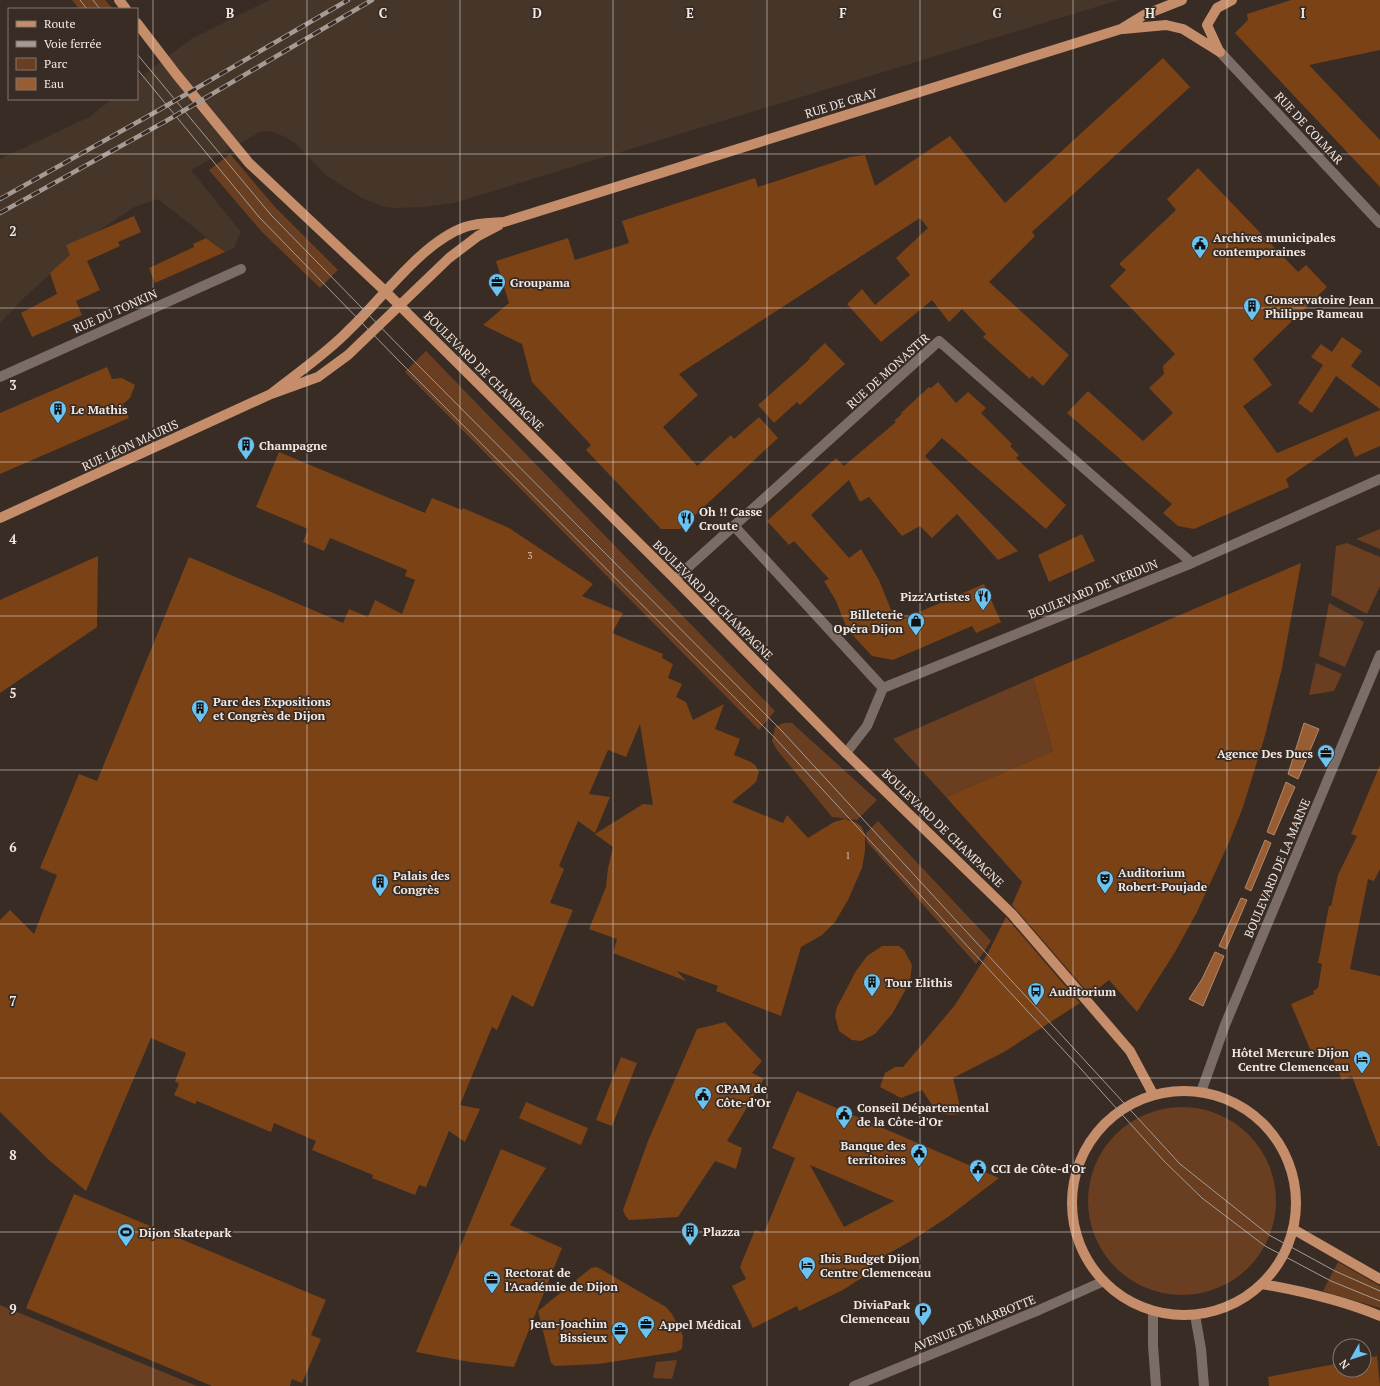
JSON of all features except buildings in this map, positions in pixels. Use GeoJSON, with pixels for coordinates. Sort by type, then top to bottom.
{"type":"FeatureCollection","features":[{"type":"Feature","properties":{"kind":"main road"},"geometry":{"type":"LineString","coordinates":[[119,0],[125,8]]}},
{"type":"Feature","properties":{"kind":"main road","name":"RUE DE GRAY"},"geometry":{"type":"LineString","coordinates":[[386,292],[422,256],[450,234],[466,227],[504,222],[1121,29],[1144,15],[1182,0]]}},
{"type":"Feature","properties":{"kind":"main road","name":"RUE DE COLMAR"},"geometry":{"type":"LineString","coordinates":[[1220,52],[1206,25],[1217,8],[1232,0]]}},
{"type":"Feature","properties":{"kind":"main road","name":"BOULEVARD DE CHAMPAGNE"},"geometry":{"type":"LineString","coordinates":[[138,24],[176,74],[257,171],[401,306],[675,579],[846,754],[1012,914],[1130,1051],[1153,1094]]}},
{"type":"Feature","properties":{"kind":"main road","name":"RUE DE COLMAR"},"geometry":{"type":"LineString","coordinates":[[1121,29],[1166,25],[1183,29],[1220,52]]}},
{"type":"Feature","properties":{"kind":"main road","name":"RUE DE GRAY"},"geometry":{"type":"LineString","coordinates":[[401,306],[449,258],[478,236],[504,222]]}},
{"type":"Feature","properties":{"kind":"main road","name":"RUE LÉON MAURIS"},"geometry":{"type":"LineString","coordinates":[[271,394],[336,342],[386,292]]}},
{"type":"Feature","properties":{"kind":"main road","name":"RUE LÉON MAURIS"},"geometry":{"type":"LineString","coordinates":[[0,518],[271,394],[318,376],[334,367],[401,306]]}},
{"type":"Feature","properties":{"kind":"main road"},"geometry":{"type":"LineString","coordinates":[[1186,1090],[1201,1092],[1219,1096],[1252,1114],[1277,1140],[1286,1157],[1292,1174],[1296,1192],[1296,1211],[1293,1229],[1283,1256],[1262,1284],[1238,1302],[1224,1308],[1196,1315],[1167,1314],[1154,1311],[1127,1300],[1104,1281],[1090,1265],[1080,1246],[1074,1225],[1071,1204],[1074,1182],[1079,1162],[1089,1142],[1102,1125],[1127,1106],[1153,1094],[1186,1090]]}},
{"type":"Feature","properties":{"kind":"main road"},"geometry":{"type":"LineString","coordinates":[[1293,1229],[1380,1279]]}},
{"type":"Feature","properties":{"kind":"main road"},"geometry":{"type":"LineString","coordinates":[[1262,1284],[1300,1290],[1364,1309],[1380,1316]]}},
{"type":"Feature","properties":{"kind":"street","name":"RUE DE COLMAR"},"geometry":{"type":"LineString","coordinates":[[1220,52],[1380,223]]}},
{"type":"Feature","properties":{"kind":"street","name":"RUE DU TONKIN"},"geometry":{"type":"LineString","coordinates":[[0,377],[241,268]]}},
{"type":"Feature","properties":{"kind":"street","name":"RUE DE MONASTIR"},"geometry":{"type":"LineString","coordinates":[[675,579],[735,527],[940,341],[1192,563]]}},
{"type":"Feature","properties":{"kind":"street","name":"BOULEVARD DE VERDUN"},"geometry":{"type":"LineString","coordinates":[[882,688],[1192,563],[1380,479]]}},
{"type":"Feature","properties":{"kind":"street"},"geometry":{"type":"LineString","coordinates":[[735,527],[882,688],[867,726],[846,754]]}},
{"type":"Feature","properties":{"kind":"street","name":"BOULEVARD DE LA MARNE"},"geometry":{"type":"LineString","coordinates":[[1201,1092],[1225,1025],[1380,655]]}},
{"type":"Feature","properties":{"kind":"street","name":"AVENUE DE MARBOTTE"},"geometry":{"type":"LineString","coordinates":[[854,1386],[1039,1310],[1104,1281]]}},
{"type":"Feature","properties":{"kind":"street"},"geometry":{"type":"LineString","coordinates":[[1154,1311],[1153,1345],[1156,1386]]}},
{"type":"Feature","properties":{"kind":"street"},"geometry":{"type":"LineString","coordinates":[[1196,1315],[1204,1386]]}},
{"type":"Feature","properties":{"kind":"shaded area"},"geometry":{"type":"Polygon","coordinates":[[[269,0],[1119,0],[454,203],[425,207],[395,208],[381,206],[360,197],[327,176],[296,144],[285,137],[271,131],[262,131],[191,170],[241,232],[234,248],[225,252],[158,199],[134,207],[94,234],[25,297],[0,323],[0,159],[89,117],[111,100],[138,100],[138,79],[191,39],[269,0]]]}},
{"type":"Feature","properties":{"kind":"green space"},"geometry":{"type":"Polygon","coordinates":[[[72,0],[105,0],[112,8],[78,8],[72,0]]]}},
{"type":"Feature","properties":{"kind":"green space"},"geometry":{"type":"Polygon","coordinates":[[[230,154],[275,207],[338,270],[320,288],[261,231],[209,170],[230,154]]]}},
{"type":"Feature","properties":{"kind":"green space"},"geometry":{"type":"Polygon","coordinates":[[[426,351],[775,711],[759,730],[405,372],[426,351]]]}},
{"type":"Feature","properties":{"kind":"green space"},"geometry":{"type":"Polygon","coordinates":[[[1380,529],[1380,549],[1356,539],[1380,529]]]}},
{"type":"Feature","properties":{"kind":"green space"},"geometry":{"type":"Polygon","coordinates":[[[1347,543],[1380,557],[1380,586],[1367,614],[1331,595],[1336,546],[1347,543]]]}},
{"type":"Feature","properties":{"kind":"green space"},"geometry":{"type":"Polygon","coordinates":[[[1329,603],[1364,622],[1345,667],[1319,656],[1329,603]]]}},
{"type":"Feature","properties":{"kind":"green space"},"geometry":{"type":"Polygon","coordinates":[[[1316,663],[1342,674],[1334,691],[1309,695],[1316,663]]]}},
{"type":"Feature","properties":{"kind":"green space"},"geometry":{"type":"Polygon","coordinates":[[[1033,678],[1053,751],[946,797],[893,739],[1033,678]]]}},
{"type":"Feature","properties":{"kind":"green space"},"geometry":{"type":"Polygon","coordinates":[[[784,723],[792,723],[877,800],[857,820],[832,817],[777,750],[772,741],[775,727],[784,723]]]}},
{"type":"Feature","properties":{"kind":"green space"},"geometry":{"type":"Polygon","coordinates":[[[878,821],[991,941],[976,964],[867,842],[866,833],[878,821]]]}},
{"type":"Feature","properties":{"kind":"green space"},"geometry":{"type":"Polygon","coordinates":[[[1182,1107],[1200,1109],[1218,1115],[1234,1123],[1248,1135],[1260,1149],[1268,1165],[1274,1183],[1276,1201],[1274,1219],[1268,1237],[1260,1253],[1248,1267],[1234,1279],[1218,1287],[1200,1293],[1182,1295],[1164,1293],[1146,1287],[1130,1279],[1116,1267],[1104,1253],[1096,1237],[1090,1219],[1088,1201],[1090,1183],[1096,1165],[1104,1149],[1116,1135],[1130,1123],[1146,1115],[1164,1109],[1182,1107]]]}},
{"type":"Feature","properties":{"kind":"green space"},"geometry":{"type":"Polygon","coordinates":[[[1338,1262],[1380,1286],[1380,1308],[1323,1291],[1338,1262]]]}},
{"type":"Feature","properties":{"kind":"green space"},"geometry":{"type":"Polygon","coordinates":[[[0,1305],[197,1386],[0,1386],[0,1305]]]}},
{"type":"Feature","properties":{"kind":"green space"},"geometry":{"type":"Polygon","coordinates":[[[677,1360],[672,1379],[653,1378],[656,1362],[677,1360]]]}},
{"type":"Feature","properties":{"kind":"water"},"geometry":{"type":"Polygon","coordinates":[[[1304,723],[1319,729],[1298,779],[1288,774],[1304,723]]]}},
{"type":"Feature","properties":{"kind":"water"},"geometry":{"type":"Polygon","coordinates":[[[1286,782],[1295,787],[1274,835],[1267,832],[1286,782]]]}},
{"type":"Feature","properties":{"kind":"water"},"geometry":{"type":"Polygon","coordinates":[[[1265,840],[1271,843],[1251,891],[1245,888],[1265,840]]]}},
{"type":"Feature","properties":{"kind":"water"},"geometry":{"type":"Polygon","coordinates":[[[1241,898],[1247,900],[1226,949],[1219,946],[1241,898]]]}},
{"type":"Feature","properties":{"kind":"water"},"geometry":{"type":"Polygon","coordinates":[[[1215,952],[1224,956],[1203,1006],[1189,999],[1202,979],[1215,952]]]}},
{"type":"Feature","properties":{"kind":"tram line"},"geometry":{"type":"LineString","coordinates":[[80,0],[86,8]]}},
{"type":"Feature","properties":{"kind":"tram line"},"geometry":{"type":"LineString","coordinates":[[93,0],[99,8]]}},
{"type":"Feature","properties":{"kind":"tram line"},"geometry":{"type":"LineString","coordinates":[[138,55],[271,215],[781,730],[1180,1164],[1269,1235],[1335,1271],[1380,1291]]}},
{"type":"Feature","properties":{"kind":"tram line"},"geometry":{"type":"LineString","coordinates":[[138,70],[259,217],[399,361],[774,737],[1081,1069],[1163,1160],[1202,1198],[1265,1246],[1331,1281],[1380,1301]]}},
{"type":"Feature","properties":{"kind":"railway"},"geometry":{"type":"LineString","coordinates":[[0,199],[159,110],[348,0]]}},
{"type":"Feature","properties":{"kind":"railway"},"geometry":{"type":"LineString","coordinates":[[0,213],[166,121],[372,0]]}},
{"type":"Feature","properties":{"kind":"place","name":"Archives municipales contemporaines"},"geometry":{"type":"Point","coordinates":[1200,259]}},
{"type":"Feature","properties":{"kind":"place","name":"Groupama"},"geometry":{"type":"Point","coordinates":[497,297]}},
{"type":"Feature","properties":{"kind":"place","name":"Conservatoire Jean Philippe Rameau"},"geometry":{"type":"Point","coordinates":[1252,321]}},
{"type":"Feature","properties":{"kind":"place","name":"Le Mathis"},"geometry":{"type":"Point","coordinates":[58,424]}},
{"type":"Feature","properties":{"kind":"place","name":"Champagne"},"geometry":{"type":"Point","coordinates":[246,460]}},
{"type":"Feature","properties":{"kind":"place","name":"Oh !! Casse Croute"},"geometry":{"type":"Point","coordinates":[686,533]}},
{"type":"Feature","properties":{"kind":"place","name":"Pizz'Artistes"},"geometry":{"type":"Point","coordinates":[983,611]}},
{"type":"Feature","properties":{"kind":"place","name":"Billeterie Opéra Dijon"},"geometry":{"type":"Point","coordinates":[916,636]}},
{"type":"Feature","properties":{"kind":"place","name":"Parc des Expositions et Congrès de Dijon"},"geometry":{"type":"Point","coordinates":[200,723]}},
{"type":"Feature","properties":{"kind":"place","name":"Agence Des Ducs"},"geometry":{"type":"Point","coordinates":[1326,768]}},
{"type":"Feature","properties":{"kind":"place","name":"Auditorium Robert-Poujade"},"geometry":{"type":"Point","coordinates":[1105,894]}},
{"type":"Feature","properties":{"kind":"place","name":"Palais des Congrès"},"geometry":{"type":"Point","coordinates":[380,897]}},
{"type":"Feature","properties":{"kind":"place","name":"Tour Elithis"},"geometry":{"type":"Point","coordinates":[872,997]}},
{"type":"Feature","properties":{"kind":"place","name":"Auditorium"},"geometry":{"type":"Point","coordinates":[1036,1006]}},
{"type":"Feature","properties":{"kind":"place","name":"Hôtel Mercure Dijon Centre Clemenceau"},"geometry":{"type":"Point","coordinates":[1362,1074]}},
{"type":"Feature","properties":{"kind":"place","name":"CPAM de Côte-d'Or"},"geometry":{"type":"Point","coordinates":[703,1110]}},
{"type":"Feature","properties":{"kind":"place","name":"Conseil Départemental de la Côte-d'Or"},"geometry":{"type":"Point","coordinates":[844,1129]}},
{"type":"Feature","properties":{"kind":"place","name":"Banque des territoires"},"geometry":{"type":"Point","coordinates":[919,1167]}},
{"type":"Feature","properties":{"kind":"place","name":"CCI de Côte-d'Or"},"geometry":{"type":"Point","coordinates":[978,1183]}},
{"type":"Feature","properties":{"kind":"place","name":"Plazza"},"geometry":{"type":"Point","coordinates":[690,1246]}},
{"type":"Feature","properties":{"kind":"place","name":"Dijon Skatepark"},"geometry":{"type":"Point","coordinates":[126,1247]}},
{"type":"Feature","properties":{"kind":"place","name":"Ibis Budget Dijon Centre Clemenceau"},"geometry":{"type":"Point","coordinates":[807,1280]}},
{"type":"Feature","properties":{"kind":"place","name":"Rectorat de l'Académie de Dijon"},"geometry":{"type":"Point","coordinates":[492,1294]}},
{"type":"Feature","properties":{"kind":"place","name":"DiviaPark Clemenceau"},"geometry":{"type":"Point","coordinates":[923,1326]}},
{"type":"Feature","properties":{"kind":"place","name":"Appel Médical"},"geometry":{"type":"Point","coordinates":[646,1339]}},
{"type":"Feature","properties":{"kind":"place","name":"Jean-Joachim Bissieux"},"geometry":{"type":"Point","coordinates":[620,1345]}}]}
